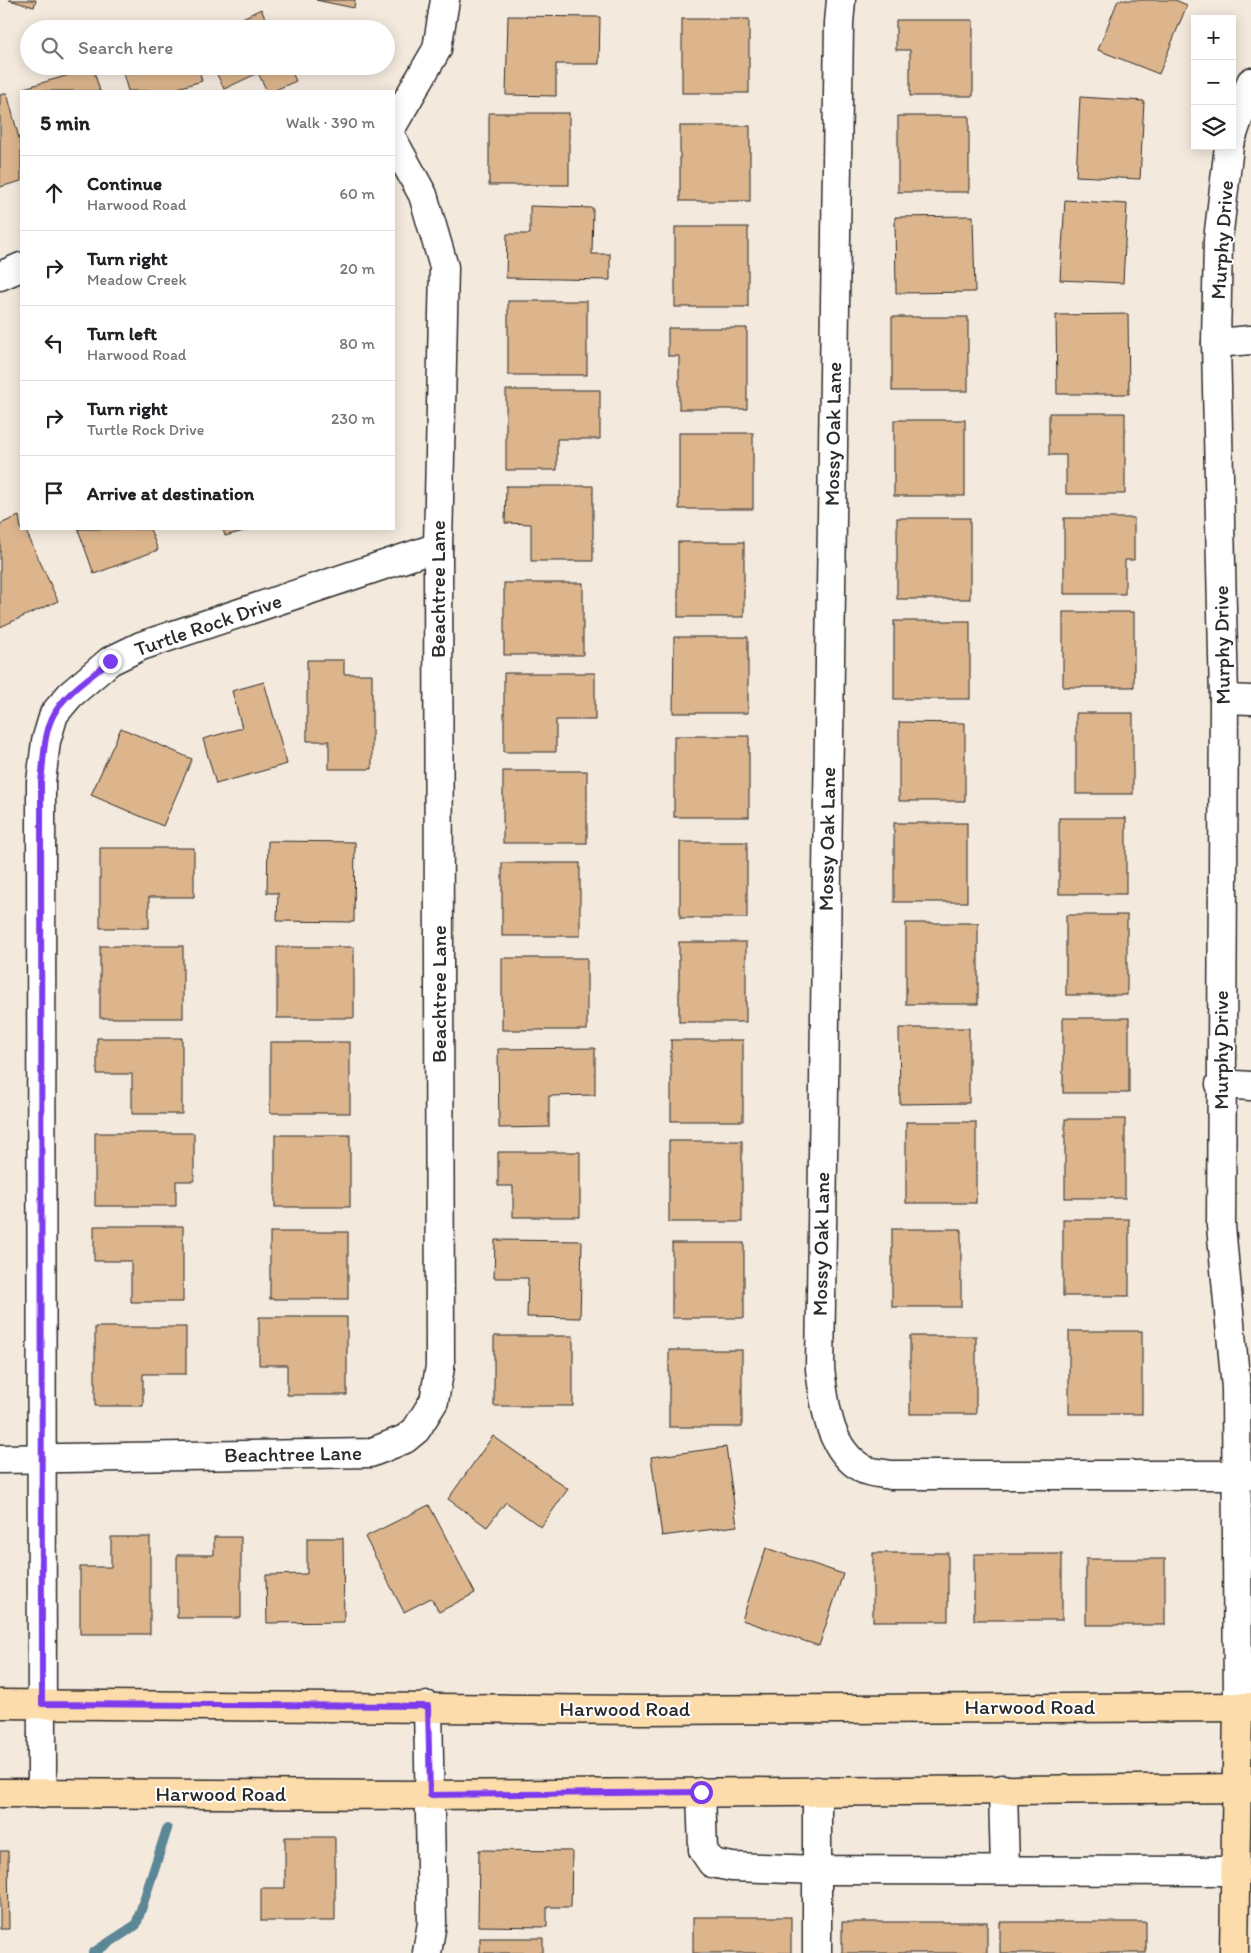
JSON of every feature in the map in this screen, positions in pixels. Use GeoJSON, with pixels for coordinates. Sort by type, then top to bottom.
{"type":"FeatureCollection","features":[{"type":"Feature","properties":{"kind":"main road","name":"Harwood Road"},"geometry":{"type":"LineString","coordinates":[[0,1704],[428,1706],[640,1710],[1244,1707]]}},
{"type":"Feature","properties":{"kind":"main road","name":"Murphy Drive"},"geometry":{"type":"LineString","coordinates":[[1234,1953],[1234,1871],[1243,1788],[1244,1707]]}},
{"type":"Feature","properties":{"kind":"main road","name":"Harwood Road"},"geometry":{"type":"LineString","coordinates":[[0,1793],[430,1795],[1243,1788]]}},
{"type":"Feature","properties":{"kind":"street"},"geometry":{"type":"LineString","coordinates":[[395,121],[437,49],[445,0]]}},
{"type":"Feature","properties":{"kind":"street","name":"Mossy Oak Lane"},"geometry":{"type":"LineString","coordinates":[[841,0],[838,53],[820,1369],[825,1407],[834,1436],[844,1453],[864,1469],[890,1475],[1243,1475]]}},
{"type":"Feature","properties":{"kind":"street"},"geometry":{"type":"LineString","coordinates":[[1236,125],[1251,82]]}},
{"type":"Feature","properties":{"kind":"street","name":"Beachtree Lane"},"geometry":{"type":"LineString","coordinates":[[0,1459],[370,1453],[405,1439],[416,1430],[434,1401],[440,1367],[438,547],[444,267],[423,195],[395,144]]}},
{"type":"Feature","properties":{"kind":"street","name":"Murphy Drive"},"geometry":{"type":"LineString","coordinates":[[1229,150],[1218,240],[1216,343],[1224,699],[1220,1084],[1221,1226],[1243,1475],[1244,1707]]}},
{"type":"Feature","properties":{"kind":"street"},"geometry":{"type":"LineString","coordinates":[[0,276],[20,267]]}},
{"type":"Feature","properties":{"kind":"street"},"geometry":{"type":"LineString","coordinates":[[1216,343],[1251,340]]}},
{"type":"Feature","properties":{"kind":"street","name":"Turtle Rock Drive"},"geometry":{"type":"LineString","coordinates":[[42,1794],[41,782],[46,740],[54,714],[70,695],[110,661],[141,646],[438,547]]}},
{"type":"Feature","properties":{"kind":"street"},"geometry":{"type":"LineString","coordinates":[[1224,699],[1251,700]]}},
{"type":"Feature","properties":{"kind":"street"},"geometry":{"type":"LineString","coordinates":[[1220,1084],[1251,1086]]}},
{"type":"Feature","properties":{"kind":"street"},"geometry":{"type":"LineString","coordinates":[[427,1953],[432,1923],[428,1706]]}},
{"type":"Feature","properties":{"kind":"street"},"geometry":{"type":"LineString","coordinates":[[1003,1789],[1005,1870]]}},
{"type":"Feature","properties":{"kind":"street"},"geometry":{"type":"LineString","coordinates":[[817,1791],[817,1953]]}},
{"type":"Feature","properties":{"kind":"street"},"geometry":{"type":"LineString","coordinates":[[701,1792],[703,1850],[712,1863],[732,1867],[817,1870],[1234,1871]]}},
{"type":"Feature","properties":{"kind":"building"},"geometry":{"type":"Polygon","coordinates":[[[9,0],[36,0],[34,7],[9,0]]]}},
{"type":"Feature","properties":{"kind":"building"},"geometry":{"type":"Polygon","coordinates":[[[316,0],[355,0],[354,8],[316,0]]]}},
{"type":"Feature","properties":{"kind":"building"},"geometry":{"type":"Polygon","coordinates":[[[1118,0],[1175,0],[1187,5],[1159,74],[1098,50],[1118,0]]]}},
{"type":"Feature","properties":{"kind":"building"},"geometry":{"type":"Polygon","coordinates":[[[261,9],[266,20],[238,20],[261,9]]]}},
{"type":"Feature","properties":{"kind":"building"},"geometry":{"type":"Polygon","coordinates":[[[508,16],[600,17],[599,64],[556,64],[556,96],[506,95],[508,16]]]}},
{"type":"Feature","properties":{"kind":"building"},"geometry":{"type":"Polygon","coordinates":[[[682,19],[749,19],[749,93],[682,93],[682,19]]]}},
{"type":"Feature","properties":{"kind":"building"},"geometry":{"type":"Polygon","coordinates":[[[896,20],[973,20],[973,96],[910,96],[910,50],[896,50],[896,20]]]}},
{"type":"Feature","properties":{"kind":"building"},"geometry":{"type":"Polygon","coordinates":[[[69,75],[95,75],[100,90],[25,90],[24,88],[69,75]]]}},
{"type":"Feature","properties":{"kind":"building"},"geometry":{"type":"Polygon","coordinates":[[[124,75],[200,75],[202,81],[170,90],[128,90],[124,75]]]}},
{"type":"Feature","properties":{"kind":"building"},"geometry":{"type":"Polygon","coordinates":[[[217,75],[254,75],[224,89],[217,75]]]}},
{"type":"Feature","properties":{"kind":"building"},"geometry":{"type":"Polygon","coordinates":[[[259,75],[293,75],[296,81],[275,90],[266,90],[259,75]]]}},
{"type":"Feature","properties":{"kind":"building"},"geometry":{"type":"Polygon","coordinates":[[[7,93],[20,142],[20,181],[0,187],[0,95],[7,93]]]}},
{"type":"Feature","properties":{"kind":"building"},"geometry":{"type":"Polygon","coordinates":[[[1080,97],[1144,101],[1140,179],[1076,176],[1080,97]]]}},
{"type":"Feature","properties":{"kind":"building"},"geometry":{"type":"Polygon","coordinates":[[[489,113],[569,113],[569,185],[489,185],[489,113]]]}},
{"type":"Feature","properties":{"kind":"building"},"geometry":{"type":"Polygon","coordinates":[[[898,116],[969,116],[969,192],[898,192],[898,116]]]}},
{"type":"Feature","properties":{"kind":"building"},"geometry":{"type":"Polygon","coordinates":[[[680,126],[750,126],[750,201],[680,201],[680,126]]]}},
{"type":"Feature","properties":{"kind":"building"},"geometry":{"type":"Polygon","coordinates":[[[1065,200],[1127,204],[1123,283],[1060,280],[1065,200]]]}},
{"type":"Feature","properties":{"kind":"building"},"geometry":{"type":"Polygon","coordinates":[[[530,206],[593,208],[592,254],[610,254],[610,280],[506,278],[507,234],[530,234],[530,206]]]}},
{"type":"Feature","properties":{"kind":"building"},"geometry":{"type":"Polygon","coordinates":[[[973,216],[975,292],[896,293],[895,217],[973,216]]]}},
{"type":"Feature","properties":{"kind":"building"},"geometry":{"type":"Polygon","coordinates":[[[675,227],[748,227],[748,307],[675,307],[675,227]]]}},
{"type":"Feature","properties":{"kind":"building"},"geometry":{"type":"Polygon","coordinates":[[[508,301],[587,301],[587,375],[508,375],[508,301]]]}},
{"type":"Feature","properties":{"kind":"building"},"geometry":{"type":"Polygon","coordinates":[[[1128,314],[1129,394],[1057,394],[1056,315],[1128,314]]]}},
{"type":"Feature","properties":{"kind":"building"},"geometry":{"type":"Polygon","coordinates":[[[892,317],[968,317],[968,391],[892,391],[892,317]]]}},
{"type":"Feature","properties":{"kind":"building"},"geometry":{"type":"Polygon","coordinates":[[[668,328],[747,328],[747,409],[679,409],[679,356],[668,356],[668,328]]]}},
{"type":"Feature","properties":{"kind":"building"},"geometry":{"type":"Polygon","coordinates":[[[506,390],[600,390],[600,439],[557,439],[557,470],[506,470],[506,390]]]}},
{"type":"Feature","properties":{"kind":"building"},"geometry":{"type":"Polygon","coordinates":[[[1049,413],[1125,413],[1125,494],[1066,494],[1066,455],[1049,455],[1049,413]]]}},
{"type":"Feature","properties":{"kind":"building"},"geometry":{"type":"Polygon","coordinates":[[[894,420],[965,420],[965,496],[894,496],[894,420]]]}},
{"type":"Feature","properties":{"kind":"building"},"geometry":{"type":"Polygon","coordinates":[[[679,433],[753,433],[753,509],[679,509],[679,433]]]}},
{"type":"Feature","properties":{"kind":"building"},"geometry":{"type":"Polygon","coordinates":[[[506,486],[593,486],[593,561],[531,561],[531,524],[505,523],[506,486]]]}},
{"type":"Feature","properties":{"kind":"building"},"geometry":{"type":"Polygon","coordinates":[[[19,516],[20,530],[25,530],[58,601],[0,627],[0,524],[19,516]]]}},
{"type":"Feature","properties":{"kind":"building"},"geometry":{"type":"Polygon","coordinates":[[[897,518],[970,518],[970,599],[897,599],[897,518]]]}},
{"type":"Feature","properties":{"kind":"building"},"geometry":{"type":"Polygon","coordinates":[[[1064,518],[1134,518],[1134,560],[1125,560],[1125,594],[1064,594],[1064,518]]]}},
{"type":"Feature","properties":{"kind":"building"},"geometry":{"type":"Polygon","coordinates":[[[78,530],[150,530],[158,550],[94,574],[78,530]]]}},
{"type":"Feature","properties":{"kind":"building"},"geometry":{"type":"Polygon","coordinates":[[[223,530],[247,530],[225,536],[223,530]]]}},
{"type":"Feature","properties":{"kind":"building"},"geometry":{"type":"Polygon","coordinates":[[[678,542],[744,542],[744,617],[678,617],[678,542]]]}},
{"type":"Feature","properties":{"kind":"building"},"geometry":{"type":"Polygon","coordinates":[[[504,583],[583,583],[583,655],[504,655],[504,583]]]}},
{"type":"Feature","properties":{"kind":"building"},"geometry":{"type":"Polygon","coordinates":[[[1063,612],[1134,612],[1134,687],[1063,687],[1063,612]]]}},
{"type":"Feature","properties":{"kind":"building"},"geometry":{"type":"Polygon","coordinates":[[[894,621],[970,621],[970,699],[894,699],[894,621]]]}},
{"type":"Feature","properties":{"kind":"building"},"geometry":{"type":"Polygon","coordinates":[[[674,637],[748,637],[748,713],[673,713],[674,637]]]}},
{"type":"Feature","properties":{"kind":"building"},"geometry":{"type":"Polygon","coordinates":[[[307,660],[344,660],[344,674],[372,674],[372,769],[329,769],[329,741],[307,741],[307,660]]]}},
{"type":"Feature","properties":{"kind":"building"},"geometry":{"type":"Polygon","coordinates":[[[504,673],[595,673],[595,720],[556,720],[556,752],[504,752],[504,673]]]}},
{"type":"Feature","properties":{"kind":"building"},"geometry":{"type":"Polygon","coordinates":[[[264,682],[287,764],[216,784],[203,739],[242,728],[232,691],[264,682]]]}},
{"type":"Feature","properties":{"kind":"building"},"geometry":{"type":"Polygon","coordinates":[[[1076,713],[1133,713],[1133,794],[1076,794],[1076,713]]]}},
{"type":"Feature","properties":{"kind":"building"},"geometry":{"type":"Polygon","coordinates":[[[899,722],[965,723],[965,801],[899,801],[899,722]]]}},
{"type":"Feature","properties":{"kind":"building"},"geometry":{"type":"Polygon","coordinates":[[[121,728],[192,759],[163,826],[91,795],[121,728]]]}},
{"type":"Feature","properties":{"kind":"building"},"geometry":{"type":"Polygon","coordinates":[[[674,736],[749,736],[749,817],[674,817],[674,736]]]}},
{"type":"Feature","properties":{"kind":"building"},"geometry":{"type":"Polygon","coordinates":[[[503,771],[587,771],[587,843],[503,843],[503,771]]]}},
{"type":"Feature","properties":{"kind":"building"},"geometry":{"type":"Polygon","coordinates":[[[1059,818],[1126,818],[1126,894],[1059,894],[1059,818]]]}},
{"type":"Feature","properties":{"kind":"building"},"geometry":{"type":"Polygon","coordinates":[[[894,823],[967,823],[967,902],[894,902],[894,823]]]}},
{"type":"Feature","properties":{"kind":"building"},"geometry":{"type":"Polygon","coordinates":[[[268,841],[355,842],[354,922],[277,921],[278,893],[267,893],[268,841]]]}},
{"type":"Feature","properties":{"kind":"building"},"geometry":{"type":"Polygon","coordinates":[[[680,842],[747,842],[747,918],[680,918],[680,842]]]}},
{"type":"Feature","properties":{"kind":"building"},"geometry":{"type":"Polygon","coordinates":[[[100,848],[194,848],[194,897],[149,897],[149,928],[100,928],[100,848]]]}},
{"type":"Feature","properties":{"kind":"building"},"geometry":{"type":"Polygon","coordinates":[[[502,863],[580,863],[580,936],[502,936],[502,863]]]}},
{"type":"Feature","properties":{"kind":"building"},"geometry":{"type":"Polygon","coordinates":[[[1066,915],[1127,915],[1127,995],[1066,995],[1066,915]]]}},
{"type":"Feature","properties":{"kind":"building"},"geometry":{"type":"Polygon","coordinates":[[[906,923],[978,923],[978,1004],[906,1004],[906,923]]]}},
{"type":"Feature","properties":{"kind":"building"},"geometry":{"type":"Polygon","coordinates":[[[679,942],[746,942],[746,1022],[679,1022],[679,942]]]}},
{"type":"Feature","properties":{"kind":"building"},"geometry":{"type":"Polygon","coordinates":[[[100,946],[183,946],[183,1018],[100,1018],[100,946]]]}},
{"type":"Feature","properties":{"kind":"building"},"geometry":{"type":"Polygon","coordinates":[[[277,947],[354,947],[354,1018],[277,1018],[277,947]]]}},
{"type":"Feature","properties":{"kind":"building"},"geometry":{"type":"Polygon","coordinates":[[[502,958],[587,958],[587,1030],[502,1030],[502,958]]]}},
{"type":"Feature","properties":{"kind":"building"},"geometry":{"type":"Polygon","coordinates":[[[1063,1018],[1129,1018],[1129,1093],[1063,1093],[1063,1018]]]}},
{"type":"Feature","properties":{"kind":"building"},"geometry":{"type":"Polygon","coordinates":[[[899,1028],[969,1028],[969,1103],[900,1104],[899,1028]]]}},
{"type":"Feature","properties":{"kind":"building"},"geometry":{"type":"Polygon","coordinates":[[[97,1038],[182,1038],[182,1114],[132,1114],[132,1074],[97,1074],[97,1038]]]}},
{"type":"Feature","properties":{"kind":"building"},"geometry":{"type":"Polygon","coordinates":[[[671,1040],[743,1040],[743,1121],[671,1121],[671,1040]]]}},
{"type":"Feature","properties":{"kind":"building"},"geometry":{"type":"Polygon","coordinates":[[[270,1042],[350,1042],[350,1113],[270,1113],[270,1042]]]}},
{"type":"Feature","properties":{"kind":"building"},"geometry":{"type":"Polygon","coordinates":[[[595,1048],[595,1095],[549,1096],[549,1127],[499,1128],[498,1049],[595,1048]]]}},
{"type":"Feature","properties":{"kind":"building"},"geometry":{"type":"Polygon","coordinates":[[[1065,1119],[1125,1119],[1125,1198],[1065,1198],[1065,1119]]]}},
{"type":"Feature","properties":{"kind":"building"},"geometry":{"type":"Polygon","coordinates":[[[906,1122],[976,1122],[976,1203],[906,1203],[906,1122]]]}},
{"type":"Feature","properties":{"kind":"building"},"geometry":{"type":"Polygon","coordinates":[[[95,1133],[194,1133],[194,1181],[176,1181],[176,1206],[95,1206],[95,1133]]]}},
{"type":"Feature","properties":{"kind":"building"},"geometry":{"type":"Polygon","coordinates":[[[275,1135],[350,1135],[350,1207],[275,1207],[275,1135]]]}},
{"type":"Feature","properties":{"kind":"building"},"geometry":{"type":"Polygon","coordinates":[[[669,1141],[742,1141],[742,1222],[669,1222],[669,1141]]]}},
{"type":"Feature","properties":{"kind":"building"},"geometry":{"type":"Polygon","coordinates":[[[498,1152],[580,1152],[580,1217],[513,1217],[513,1186],[498,1186],[498,1152]]]}},
{"type":"Feature","properties":{"kind":"building"},"geometry":{"type":"Polygon","coordinates":[[[1063,1219],[1129,1219],[1129,1296],[1063,1296],[1063,1219]]]}},
{"type":"Feature","properties":{"kind":"building"},"geometry":{"type":"Polygon","coordinates":[[[94,1226],[183,1226],[183,1302],[131,1302],[131,1261],[94,1261],[94,1226]]]}},
{"type":"Feature","properties":{"kind":"building"},"geometry":{"type":"Polygon","coordinates":[[[892,1229],[961,1229],[961,1307],[892,1307],[892,1229]]]}},
{"type":"Feature","properties":{"kind":"building"},"geometry":{"type":"Polygon","coordinates":[[[270,1232],[348,1232],[348,1299],[270,1299],[270,1232]]]}},
{"type":"Feature","properties":{"kind":"building"},"geometry":{"type":"Polygon","coordinates":[[[495,1240],[582,1241],[580,1318],[527,1317],[528,1278],[494,1278],[495,1240]]]}},
{"type":"Feature","properties":{"kind":"building"},"geometry":{"type":"Polygon","coordinates":[[[672,1243],[744,1243],[744,1318],[672,1318],[672,1243]]]}},
{"type":"Feature","properties":{"kind":"building"},"geometry":{"type":"Polygon","coordinates":[[[259,1317],[347,1317],[347,1395],[287,1395],[287,1365],[259,1365],[259,1317]]]}},
{"type":"Feature","properties":{"kind":"building"},"geometry":{"type":"Polygon","coordinates":[[[95,1327],[186,1327],[186,1374],[143,1374],[143,1406],[95,1406],[95,1327]]]}},
{"type":"Feature","properties":{"kind":"building"},"geometry":{"type":"Polygon","coordinates":[[[1069,1331],[1142,1331],[1142,1414],[1069,1414],[1069,1331]]]}},
{"type":"Feature","properties":{"kind":"building"},"geometry":{"type":"Polygon","coordinates":[[[494,1336],[573,1336],[573,1406],[494,1406],[494,1336]]]}},
{"type":"Feature","properties":{"kind":"building"},"geometry":{"type":"Polygon","coordinates":[[[910,1336],[976,1336],[976,1414],[910,1414],[910,1336]]]}},
{"type":"Feature","properties":{"kind":"building"},"geometry":{"type":"Polygon","coordinates":[[[669,1350],[742,1350],[742,1427],[669,1427],[669,1350]]]}},
{"type":"Feature","properties":{"kind":"building"},"geometry":{"type":"Polygon","coordinates":[[[493,1436],[568,1489],[541,1527],[506,1502],[487,1527],[448,1499],[493,1436]]]}},
{"type":"Feature","properties":{"kind":"building"},"geometry":{"type":"Polygon","coordinates":[[[726,1447],[737,1526],[662,1536],[651,1457],[726,1447]]]}},
{"type":"Feature","properties":{"kind":"building"},"geometry":{"type":"Polygon","coordinates":[[[429,1505],[475,1593],[439,1612],[431,1598],[404,1612],[365,1537],[429,1505]]]}},
{"type":"Feature","properties":{"kind":"building"},"geometry":{"type":"Polygon","coordinates":[[[111,1537],[150,1537],[150,1634],[80,1634],[80,1567],[111,1567],[111,1537]]]}},
{"type":"Feature","properties":{"kind":"building"},"geometry":{"type":"Polygon","coordinates":[[[214,1537],[241,1537],[241,1618],[177,1618],[177,1555],[214,1555],[214,1537]]]}},
{"type":"Feature","properties":{"kind":"building"},"geometry":{"type":"Polygon","coordinates":[[[307,1538],[343,1538],[344,1622],[267,1623],[266,1575],[307,1574],[307,1538]]]}},
{"type":"Feature","properties":{"kind":"building"},"geometry":{"type":"Polygon","coordinates":[[[766,1548],[843,1574],[819,1646],[742,1620],[766,1548]]]}},
{"type":"Feature","properties":{"kind":"building"},"geometry":{"type":"Polygon","coordinates":[[[873,1553],[948,1553],[948,1621],[873,1621],[873,1553]]]}},
{"type":"Feature","properties":{"kind":"building"},"geometry":{"type":"Polygon","coordinates":[[[974,1554],[1062,1554],[1062,1620],[974,1620],[974,1554]]]}},
{"type":"Feature","properties":{"kind":"building"},"geometry":{"type":"Polygon","coordinates":[[[1086,1559],[1165,1559],[1165,1625],[1086,1625],[1086,1559]]]}},
{"type":"Feature","properties":{"kind":"building"},"geometry":{"type":"Polygon","coordinates":[[[285,1837],[335,1837],[335,1921],[261,1921],[261,1888],[285,1888],[285,1837]]]}},
{"type":"Feature","properties":{"kind":"building"},"geometry":{"type":"Polygon","coordinates":[[[479,1850],[572,1851],[571,1907],[547,1907],[547,1927],[478,1926],[479,1850]]]}},
{"type":"Feature","properties":{"kind":"building"},"geometry":{"type":"Polygon","coordinates":[[[0,1851],[8,1851],[9,1929],[0,1929],[0,1851]]]}},
{"type":"Feature","properties":{"kind":"building"},"geometry":{"type":"Polygon","coordinates":[[[693,1917],[791,1917],[791,1953],[693,1953],[693,1917]]]}},
{"type":"Feature","properties":{"kind":"building"},"geometry":{"type":"Polygon","coordinates":[[[842,1922],[987,1922],[987,1953],[842,1953],[842,1922]]]}},
{"type":"Feature","properties":{"kind":"building"},"geometry":{"type":"Polygon","coordinates":[[[1000,1922],[1146,1922],[1146,1953],[1000,1953],[1000,1922]]]}},
{"type":"Feature","properties":{"kind":"building"},"geometry":{"type":"Polygon","coordinates":[[[480,1938],[543,1938],[543,1953],[480,1953],[480,1938]]]}},
{"type":"Feature","properties":{"kind":"waterway"},"geometry":{"type":"LineString","coordinates":[[93,1953],[136,1925],[167,1829]]}},
{"type":"Feature","properties":{"kind":"route"},"geometry":{"type":"LineString","coordinates":[[110,661],[70,695],[54,714],[46,740],[41,782],[42,1704],[428,1706],[430,1795],[701,1792]]}}]}
